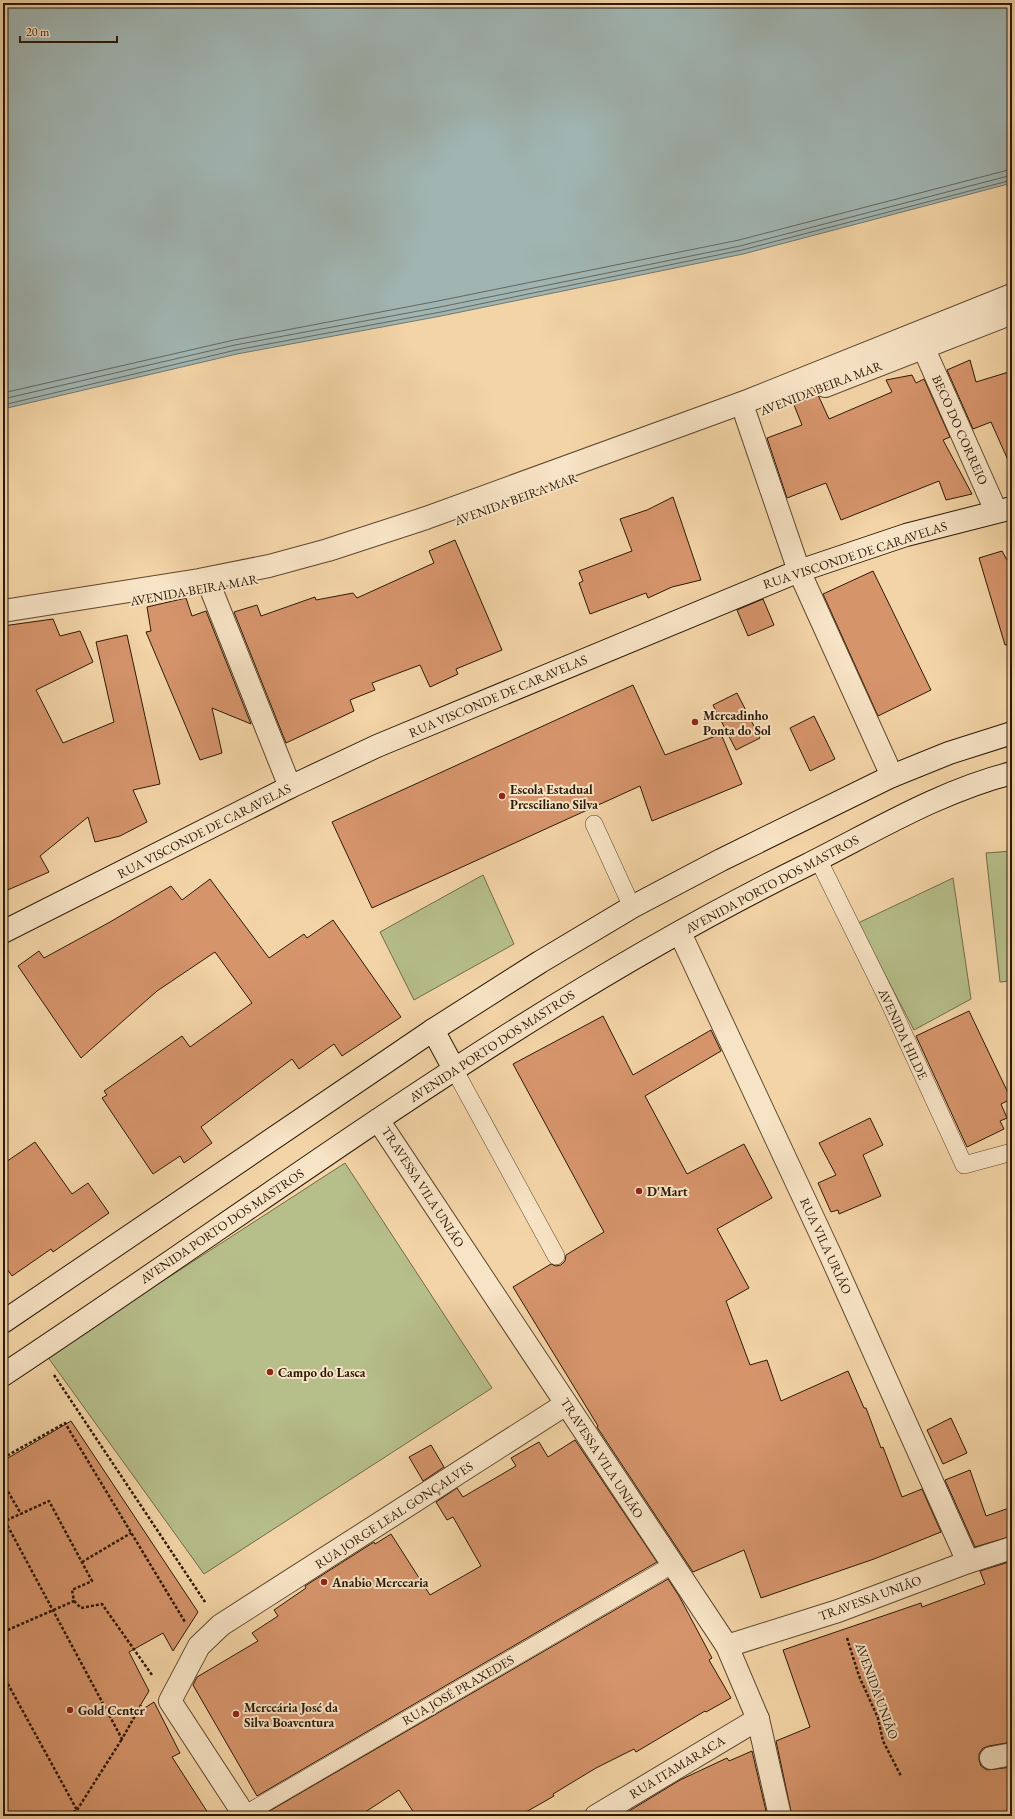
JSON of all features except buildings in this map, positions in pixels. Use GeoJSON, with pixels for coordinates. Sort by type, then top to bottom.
{"type":"FeatureCollection","features":[{"type":"Feature","properties":{"kind":"street"},"geometry":{"type":"LineString","coordinates":[[3,611],[199,580],[269,566],[328,550],[426,518],[750,400],[1012,295]]}},
{"type":"Feature","properties":{"kind":"street","name":"AVENIDA BEIRA MAR"},"geometry":{"type":"LineString","coordinates":[[3,621],[234,585],[382,546],[746,416],[924,349],[1012,313]]}},
{"type":"Feature","properties":{"kind":"street","name":"BECO DO CORREIO"},"geometry":{"type":"LineString","coordinates":[[924,349],[1004,509]]}},
{"type":"Feature","properties":{"kind":"street"},"geometry":{"type":"LineString","coordinates":[[746,416],[799,571],[892,776]]}},
{"type":"Feature","properties":{"kind":"street","name":"RUA VISCONDE DE CARAVELAS"},"geometry":{"type":"LineString","coordinates":[[3,932],[290,787],[377,746],[799,571],[906,535],[1004,509]]}},
{"type":"Feature","properties":{"kind":"street"},"geometry":{"type":"LineString","coordinates":[[211,589],[290,787]]}},
{"type":"Feature","properties":{"kind":"street"},"geometry":{"type":"LineString","coordinates":[[3,1322],[433,1030],[540,962],[632,907],[721,860],[892,776],[956,751],[1012,733]]}},
{"type":"Feature","properties":{"kind":"street","name":"AVENIDA PORTO DOS MASTROS"},"geometry":{"type":"LineString","coordinates":[[3,1375],[454,1069],[624,963],[746,895],[818,859],[964,788],[1012,773]]}},
{"type":"Feature","properties":{"kind":"street","name":"RUA VILA URIÃO"},"geometry":{"type":"LineString","coordinates":[[680,932],[830,1254],[968,1562]]}},
{"type":"Feature","properties":{"kind":"street"},"geometry":{"type":"LineString","coordinates":[[433,1030],[454,1069]]}},
{"type":"Feature","properties":{"kind":"street","name":"TRAVESSA VILA UNIÃO"},"geometry":{"type":"LineString","coordinates":[[378,1120],[727,1646],[758,1719],[780,1816]]}},
{"type":"Feature","properties":{"kind":"street","name":"RUA JORGE LEAL GONÇALVES"},"geometry":{"type":"LineString","coordinates":[[244,1815],[170,1701],[199,1646],[221,1625],[566,1404]]}},
{"type":"Feature","properties":{"kind":"street","name":"TRAVESSA UNIÃO"},"geometry":{"type":"LineString","coordinates":[[727,1646],[838,1611],[968,1562],[1012,1548]]}},
{"type":"Feature","properties":{"kind":"street","name":"RUA ITAMARACA"},"geometry":{"type":"LineString","coordinates":[[596,1816],[758,1719]]}},
{"type":"Feature","properties":{"kind":"street"},"geometry":{"type":"LineString","coordinates":[[990,1758],[1012,1754]]}},
{"type":"Feature","properties":{"kind":"lane"},"geometry":{"type":"LineString","coordinates":[[594,824],[632,907]]}},
{"type":"Feature","properties":{"kind":"lane","name":"AVENIDA HILDE"},"geometry":{"type":"LineString","coordinates":[[818,859],[889,1002],[964,1165],[1012,1152]]}},
{"type":"Feature","properties":{"kind":"lane"},"geometry":{"type":"LineString","coordinates":[[454,1069],[556,1256]]}},
{"type":"Feature","properties":{"kind":"lane","name":"RUA JOSÉ PRAXEDES"},"geometry":{"type":"LineString","coordinates":[[244,1815],[672,1565]]}},
{"type":"Feature","properties":{"kind":"path"},"geometry":{"type":"LineString","coordinates":[[38,1352],[221,1625]]}},
{"type":"Feature","properties":{"kind":"path"},"geometry":{"type":"LineString","coordinates":[[3,1458],[65,1423],[199,1646]]}},
{"type":"Feature","properties":{"kind":"path"},"geometry":{"type":"LineString","coordinates":[[3,1483],[22,1514]]}},
{"type":"Feature","properties":{"kind":"path"},"geometry":{"type":"LineString","coordinates":[[122,1739],[5,1521],[49,1501],[92,1581],[72,1590],[74,1601],[81,1608],[102,1604],[155,1680]]}},
{"type":"Feature","properties":{"kind":"path"},"geometry":{"type":"LineString","coordinates":[[82,1562],[131,1533]]}},
{"type":"Feature","properties":{"kind":"path"},"geometry":{"type":"LineString","coordinates":[[3,1632],[74,1601]]}},
{"type":"Feature","properties":{"kind":"path","name":"AVENIDA UNIÃO"},"geometry":{"type":"LineString","coordinates":[[838,1611],[859,1676],[878,1718],[883,1740],[901,1776]]}},
{"type":"Feature","properties":{"kind":"path"},"geometry":{"type":"LineString","coordinates":[[3,1675],[77,1810]]}},
{"type":"Feature","properties":{"kind":"path"},"geometry":{"type":"LineString","coordinates":[[66,1816],[77,1810],[122,1739],[144,1700]]}},
{"type":"Feature","properties":{"kind":"green space"},"geometry":{"type":"Polygon","coordinates":[[[1012,851],[1012,981],[1000,982],[986,853],[1012,851]]]}},
{"type":"Feature","properties":{"kind":"green space"},"geometry":{"type":"Polygon","coordinates":[[[483,875],[514,944],[414,1000],[380,932],[483,875]]]}},
{"type":"Feature","properties":{"kind":"green space"},"geometry":{"type":"Polygon","coordinates":[[[953,878],[971,999],[914,1030],[858,923],[953,878]]]}},
{"type":"Feature","properties":{"kind":"green space","name":"Campo do Lasca"},"geometry":{"type":"Polygon","coordinates":[[[345,1163],[492,1388],[204,1574],[47,1356],[345,1163]]]}},
{"type":"Feature","properties":{"kind":"water"},"geometry":{"type":"Polygon","coordinates":[[[3,3],[1012,3],[1012,183],[743,254],[441,316],[237,354],[3,409],[3,3]]]}},
{"type":"Feature","properties":{"kind":"place","name":"Mercadinho Ponta do Sol"},"geometry":{"type":"Point","coordinates":[695,722]}},
{"type":"Feature","properties":{"kind":"place","name":"Escola Estadual Presciliano Silva"},"geometry":{"type":"Point","coordinates":[502,796]}},
{"type":"Feature","properties":{"kind":"place","name":"D'Mart"},"geometry":{"type":"Point","coordinates":[639,1191]}},
{"type":"Feature","properties":{"kind":"place","name":"Campo do Lasca"},"geometry":{"type":"Point","coordinates":[270,1372]}},
{"type":"Feature","properties":{"kind":"place","name":"Anabio Mercearia"},"geometry":{"type":"Point","coordinates":[324,1582]}},
{"type":"Feature","properties":{"kind":"place","name":"Gold Center"},"geometry":{"type":"Point","coordinates":[70,1710]}},
{"type":"Feature","properties":{"kind":"place","name":"Merceária José da Silva Boaventura"},"geometry":{"type":"Point","coordinates":[236,1714]}}]}
